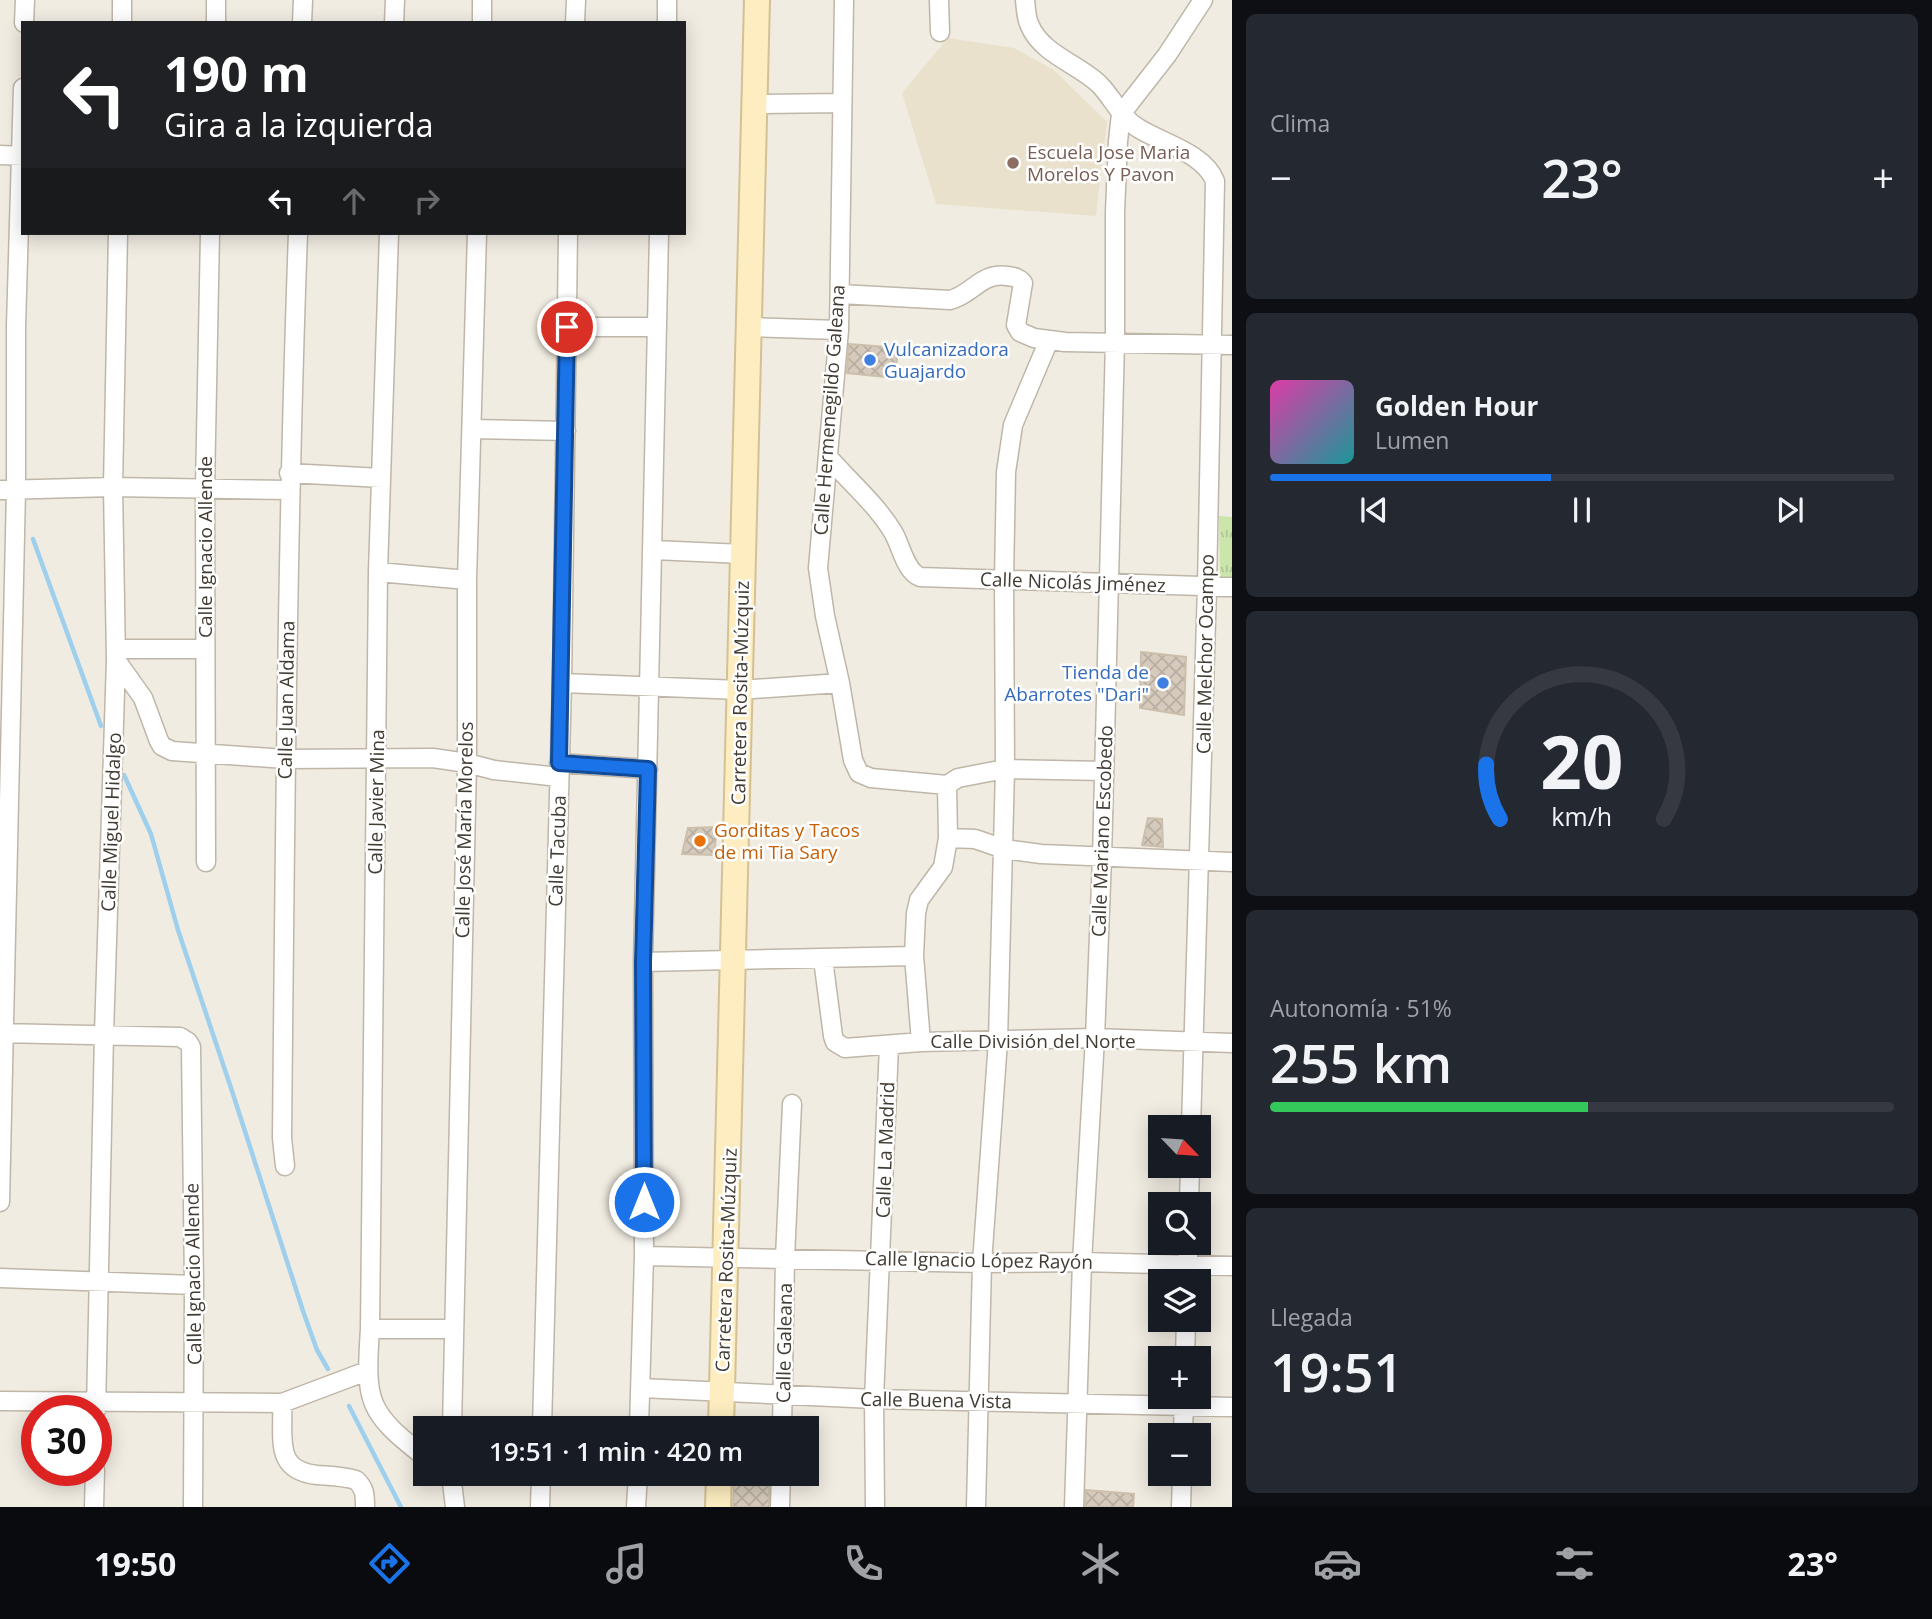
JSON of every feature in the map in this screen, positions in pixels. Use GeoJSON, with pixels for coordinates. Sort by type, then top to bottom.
{"type":"FeatureCollection","features":[{"type":"Feature","properties":{"kind":"main road","name":"Carretera Rosita-Múzquiz"},"geometry":{"type":"LineString","coordinates":[[721,1416],[757,0]]}},
{"type":"Feature","properties":{"kind":"main road"},"geometry":{"type":"LineString","coordinates":[[718,1507],[719,1486]]}},
{"type":"Feature","properties":{"kind":"street"},"geometry":{"type":"LineString","coordinates":[[24,0],[24,21]]}},
{"type":"Feature","properties":{"kind":"street"},"geometry":{"type":"LineString","coordinates":[[122,0],[122,21]]}},
{"type":"Feature","properties":{"kind":"street"},"geometry":{"type":"LineString","coordinates":[[215,21],[216,0]]}},
{"type":"Feature","properties":{"kind":"street"},"geometry":{"type":"LineString","coordinates":[[302,21],[303,0]]}},
{"type":"Feature","properties":{"kind":"street"},"geometry":{"type":"LineString","coordinates":[[394,21],[395,0]]}},
{"type":"Feature","properties":{"kind":"street"},"geometry":{"type":"LineString","coordinates":[[482,0],[482,21]]}},
{"type":"Feature","properties":{"kind":"street"},"geometry":{"type":"LineString","coordinates":[[575,21],[576,0]]}},
{"type":"Feature","properties":{"kind":"street"},"geometry":{"type":"LineString","coordinates":[[667,0],[667,21]]}},
{"type":"Feature","properties":{"kind":"street","name":"Calle Hermenegildo Galeana"},"geometry":{"type":"LineString","coordinates":[[844,0],[839,330],[818,568],[853,760],[859,772],[871,778],[947,785]]}},
{"type":"Feature","properties":{"kind":"street"},"geometry":{"type":"LineString","coordinates":[[939,0],[940,32]]}},
{"type":"Feature","properties":{"kind":"street"},"geometry":{"type":"LineString","coordinates":[[1025,0],[1029,25],[1037,37],[1049,49],[1098,83],[1121,114],[1167,55],[1203,0]]}},
{"type":"Feature","properties":{"kind":"street"},"geometry":{"type":"LineString","coordinates":[[754,104],[841,103]]}},
{"type":"Feature","properties":{"kind":"street","name":"Calle Melchor Ocampo"},"geometry":{"type":"LineString","coordinates":[[1121,114],[1136,127],[1201,162],[1211,170],[1216,181],[1191,1115]]}},
{"type":"Feature","properties":{"kind":"street","name":"Calle Mariano Escobedo"},"geometry":{"type":"LineString","coordinates":[[1074,1507],[1082,1262],[1102,858],[1115,341],[1115,212],[1121,114]]}},
{"type":"Feature","properties":{"kind":"street"},"geometry":{"type":"LineString","coordinates":[[0,155],[21,156]]}},
{"type":"Feature","properties":{"kind":"street"},"geometry":{"type":"LineString","coordinates":[[0,1202],[8,490],[21,184]]}},
{"type":"Feature","properties":{"kind":"street","name":"Calle Miguel Hidalgo"},"geometry":{"type":"LineString","coordinates":[[96,1395],[116,654],[113,487],[118,235]]}},
{"type":"Feature","properties":{"kind":"street","name":"Calle Ignacio Allende"},"geometry":{"type":"LineString","coordinates":[[205,862],[205,488],[210,235]]}},
{"type":"Feature","properties":{"kind":"street","name":"Calle Juan Aldama"},"geometry":{"type":"LineString","coordinates":[[285,1166],[282,1138],[285,759],[289,481],[298,235]]}},
{"type":"Feature","properties":{"kind":"street","name":"Calle Javier Mina"},"geometry":{"type":"LineString","coordinates":[[389,235],[378,572],[370,1329],[367,1371],[374,1407],[387,1425],[413,1447]]}},
{"type":"Feature","properties":{"kind":"street","name":"Calle José María Morelos"},"geometry":{"type":"LineString","coordinates":[[452,1416],[467,763],[467,580],[477,235]]}},
{"type":"Feature","properties":{"kind":"street","name":"Calle Tacuba"},"geometry":{"type":"LineString","coordinates":[[542,1416],[562,683],[569,235]]}},
{"type":"Feature","properties":{"kind":"street"},"geometry":{"type":"LineString","coordinates":[[640,1416],[644,1256],[643,962],[659,235]]}},
{"type":"Feature","properties":{"kind":"street"},"geometry":{"type":"LineString","coordinates":[[840,294],[950,300],[992,275],[1011,276],[1023,283],[1016,325],[1026,335],[1049,341],[1232,345]]}},
{"type":"Feature","properties":{"kind":"street"},"geometry":{"type":"LineString","coordinates":[[567,327],[656,327]]}},
{"type":"Feature","properties":{"kind":"street"},"geometry":{"type":"LineString","coordinates":[[748,327],[839,330]]}},
{"type":"Feature","properties":{"kind":"street"},"geometry":{"type":"LineString","coordinates":[[975,1507],[982,1263],[998,1041],[1004,849],[1006,472],[1009,445],[1020,405],[1049,341]]}},
{"type":"Feature","properties":{"kind":"street"},"geometry":{"type":"LineString","coordinates":[[472,429],[566,431]]}},
{"type":"Feature","properties":{"kind":"street","name":"Calle Nicolás Jiménez"},"geometry":{"type":"LineString","coordinates":[[828,457],[883,518],[915,575],[928,579],[1232,587]]}},
{"type":"Feature","properties":{"kind":"street"},"geometry":{"type":"LineString","coordinates":[[8,490],[205,488],[289,481],[382,478]]}},
{"type":"Feature","properties":{"kind":"street"},"geometry":{"type":"LineString","coordinates":[[654,551],[743,554]]}},
{"type":"Feature","properties":{"kind":"street"},"geometry":{"type":"LineString","coordinates":[[378,572],[467,580]]}},
{"type":"Feature","properties":{"kind":"street"},"geometry":{"type":"LineString","coordinates":[[204,649],[116,654],[142,698],[162,746],[172,751],[285,759],[433,758],[494,770],[648,769]]}},
{"type":"Feature","properties":{"kind":"street"},"geometry":{"type":"LineString","coordinates":[[562,683],[740,690],[840,683]]}},
{"type":"Feature","properties":{"kind":"street"},"geometry":{"type":"LineString","coordinates":[[922,1042],[915,956],[917,907],[943,867],[948,838],[947,785],[958,778],[1005,769],[1104,771]]}},
{"type":"Feature","properties":{"kind":"street"},"geometry":{"type":"LineString","coordinates":[[948,838],[975,839],[1004,849],[1041,854],[1232,862]]}},
{"type":"Feature","properties":{"kind":"street"},"geometry":{"type":"LineString","coordinates":[[643,962],[915,956]]}},
{"type":"Feature","properties":{"kind":"street","name":"Calle División del Norte"},"geometry":{"type":"LineString","coordinates":[[824,959],[835,1042],[845,1048],[922,1042],[1095,1038],[1232,1043]]}},
{"type":"Feature","properties":{"kind":"street"},"geometry":{"type":"LineString","coordinates":[[2,1033],[104,1034]]}},
{"type":"Feature","properties":{"kind":"street","name":"Calle Ignacio Allende"},"geometry":{"type":"LineString","coordinates":[[104,1034],[180,1037],[188,1041],[191,1047],[193,1507]]}},
{"type":"Feature","properties":{"kind":"street","name":"Calle La Madrid"},"geometry":{"type":"LineString","coordinates":[[875,1507],[874,1399],[889,1045]]}},
{"type":"Feature","properties":{"kind":"street"},"geometry":{"type":"LineString","coordinates":[[785,1258],[792,1104]]}},
{"type":"Feature","properties":{"kind":"street","name":"Calle Ignacio López Rayón"},"geometry":{"type":"LineString","coordinates":[[644,1256],[982,1263],[1082,1262],[1149,1269]]}},
{"type":"Feature","properties":{"kind":"street","name":"Calle Galeana"},"geometry":{"type":"LineString","coordinates":[[782,1416],[785,1258]]}},
{"type":"Feature","properties":{"kind":"street","name":"Calle Ignacio López Rayón"},"geometry":{"type":"LineString","coordinates":[[1211,1269],[1232,1266]]}},
{"type":"Feature","properties":{"kind":"street"},"geometry":{"type":"LineString","coordinates":[[0,1278],[194,1285]]}},
{"type":"Feature","properties":{"kind":"street"},"geometry":{"type":"LineString","coordinates":[[370,1329],[453,1329]]}},
{"type":"Feature","properties":{"kind":"street"},"geometry":{"type":"LineString","coordinates":[[112,1405],[194,1402],[282,1403],[367,1371]]}},
{"type":"Feature","properties":{"kind":"street","name":"Calle Buena Vista"},"geometry":{"type":"LineString","coordinates":[[641,1388],[874,1399],[1078,1404],[1148,1402]]}},
{"type":"Feature","properties":{"kind":"street"},"geometry":{"type":"LineString","coordinates":[[0,1401],[21,1402]]}},
{"type":"Feature","properties":{"kind":"street"},"geometry":{"type":"LineString","coordinates":[[282,1403],[284,1454],[287,1463],[303,1473],[356,1480],[365,1492],[365,1507]]}},
{"type":"Feature","properties":{"kind":"street","name":"Calle Buena Vista"},"geometry":{"type":"LineString","coordinates":[[1211,1404],[1232,1407]]}},
{"type":"Feature","properties":{"kind":"street"},"geometry":{"type":"LineString","coordinates":[[94,1507],[95,1486]]}},
{"type":"Feature","properties":{"kind":"street"},"geometry":{"type":"LineString","coordinates":[[451,1486],[455,1507]]}},
{"type":"Feature","properties":{"kind":"street"},"geometry":{"type":"LineString","coordinates":[[540,1507],[541,1486]]}},
{"type":"Feature","properties":{"kind":"street"},"geometry":{"type":"LineString","coordinates":[[636,1507],[637,1486]]}},
{"type":"Feature","properties":{"kind":"street"},"geometry":{"type":"LineString","coordinates":[[780,1486],[780,1507]]}},
{"type":"Feature","properties":{"kind":"street"},"geometry":{"type":"LineString","coordinates":[[1181,1507],[1182,1486]]}},
{"type":"Feature","properties":{"kind":"shaded area","name":"Escuela Jose Maria Morelos Y Pavon"},"geometry":{"type":"Polygon","coordinates":[[[948,38],[1014,48],[1054,70],[1107,122],[1096,216],[936,204],[902,93],[948,38]]]}},
{"type":"Feature","properties":{"kind":"green space"},"geometry":{"type":"Polygon","coordinates":[[[1219,516],[1232,517],[1232,577],[1220,577],[1219,516]]]}},
{"type":"Feature","properties":{"kind":"building","name":"Vulcanizadora Guajardo"},"geometry":{"type":"Polygon","coordinates":[[[849,344],[898,348],[895,378],[847,373],[849,344]]]}},
{"type":"Feature","properties":{"kind":"building","name":"Tienda de Abarrotes \"Dari\""},"geometry":{"type":"Polygon","coordinates":[[[1141,652],[1186,657],[1184,715],[1140,708],[1141,652]]]}},
{"type":"Feature","properties":{"kind":"building"},"geometry":{"type":"Polygon","coordinates":[[[1148,818],[1162,819],[1163,847],[1142,845],[1148,818]]]}},
{"type":"Feature","properties":{"kind":"building","name":"Gorditas y Tacos de mi Tia Sary"},"geometry":{"type":"Polygon","coordinates":[[[717,827],[714,855],[682,854],[688,828],[717,827]]]}},
{"type":"Feature","properties":{"kind":"building"},"geometry":{"type":"Polygon","coordinates":[[[734,1486],[769,1486],[769,1507],[733,1507],[734,1486]]]}},
{"type":"Feature","properties":{"kind":"building"},"geometry":{"type":"Polygon","coordinates":[[[1086,1490],[1134,1494],[1133,1507],[1085,1507],[1086,1490]]]}},
{"type":"Feature","properties":{"kind":"waterway"},"geometry":{"type":"LineString","coordinates":[[33,539],[101,726]]}},
{"type":"Feature","properties":{"kind":"waterway"},"geometry":{"type":"LineString","coordinates":[[124,775],[151,834],[178,930],[303,1311],[317,1350],[328,1369]]}},
{"type":"Feature","properties":{"kind":"waterway"},"geometry":{"type":"LineString","coordinates":[[349,1406],[401,1507]]}},
{"type":"Feature","properties":{"kind":"place","name":"Escuela Jose Maria Morelos Y Pavon"},"geometry":{"type":"Point","coordinates":[1013,163]}},
{"type":"Feature","properties":{"kind":"place","name":"Vulcanizadora Guajardo"},"geometry":{"type":"Point","coordinates":[870,360]}},
{"type":"Feature","properties":{"kind":"place","name":"Tienda de Abarrotes \"Dari\""},"geometry":{"type":"Point","coordinates":[1163,683]}},
{"type":"Feature","properties":{"kind":"place","name":"Gorditas y Tacos de mi Tia Sary"},"geometry":{"type":"Point","coordinates":[700,841]}},
{"type":"Feature","properties":{"kind":"route"},"geometry":{"type":"LineString","coordinates":[[567,327],[559,763],[648,769],[643,962],[644,1202]]}}]}
